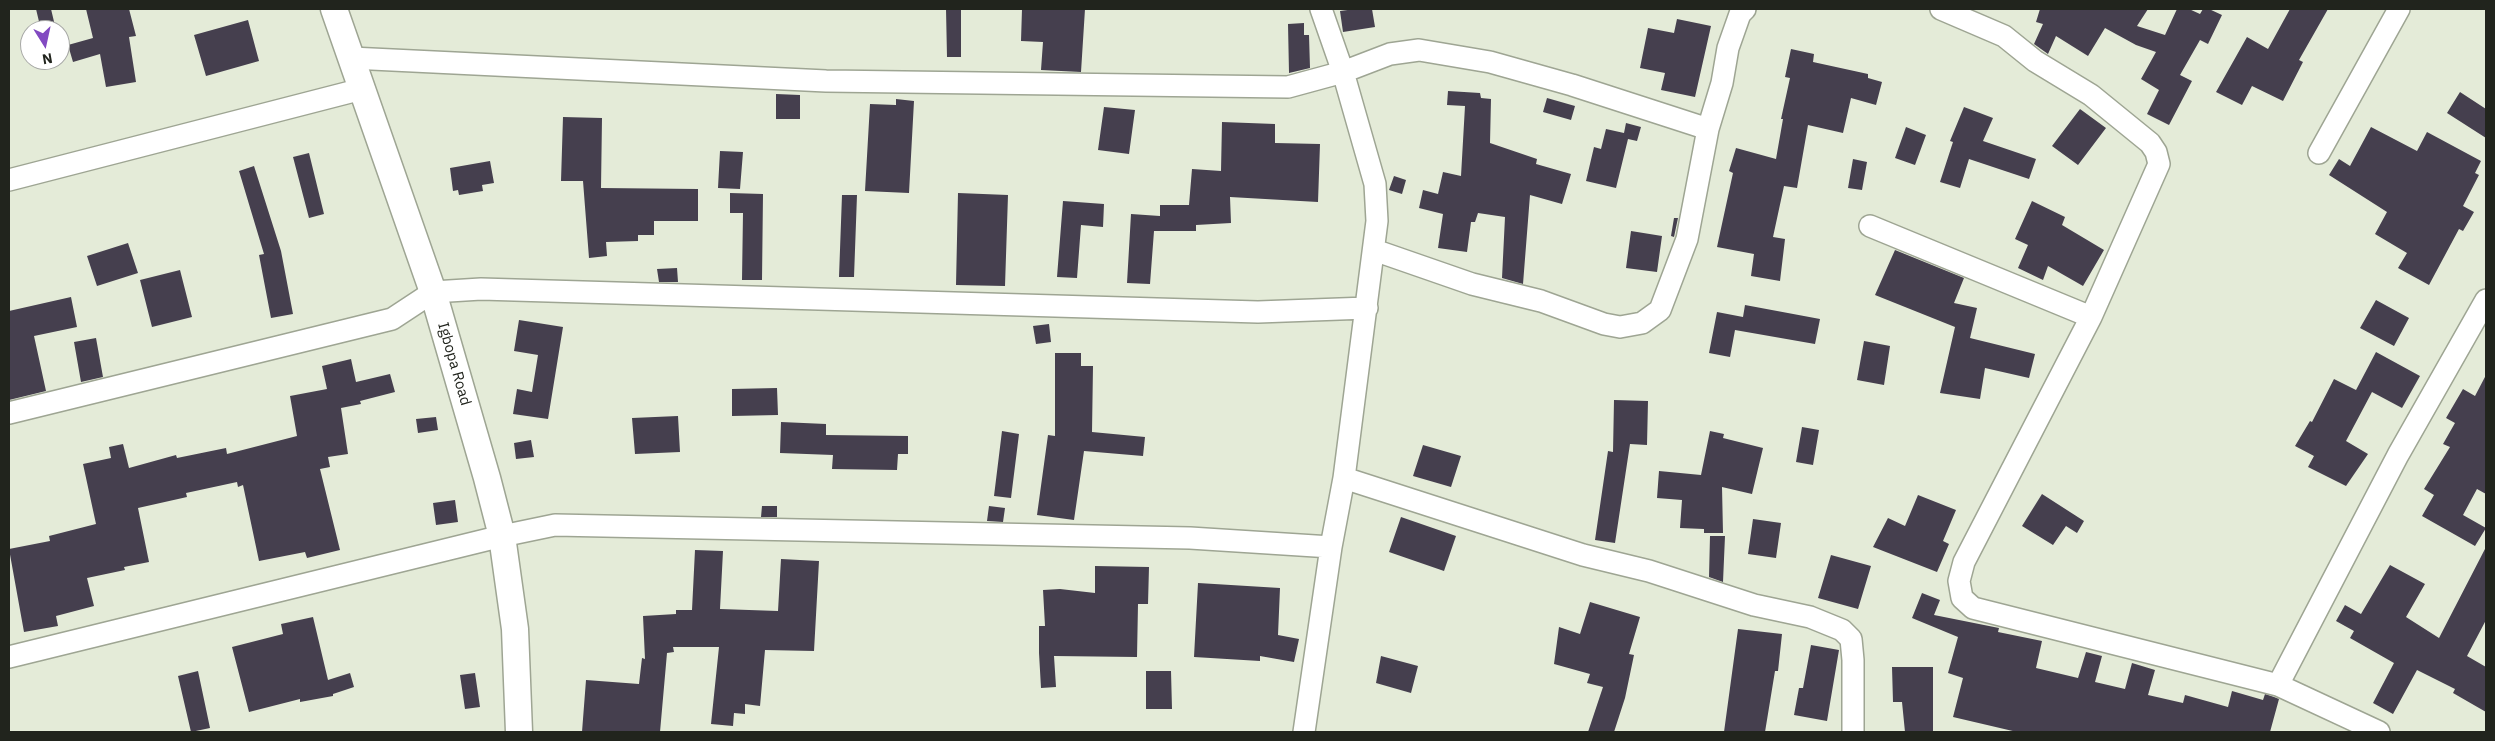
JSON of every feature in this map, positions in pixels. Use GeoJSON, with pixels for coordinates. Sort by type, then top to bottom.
{"type":"FeatureCollection","features":[{"type":"Feature","properties":{"kind":"street","name":"Igbopa Road"},"geometry":{"type":"LineString","coordinates":[[334,9],[433,292],[502,536],[515,630],[519,732]]}},
{"type":"Feature","properties":{"kind":"street"},"geometry":{"type":"LineString","coordinates":[[1304,732],[1344,478],[1377,221],[1374,184],[1343,72],[1321,9]]}},
{"type":"Feature","properties":{"kind":"street"},"geometry":{"type":"LineString","coordinates":[[1374,250],[1472,284],[1541,301],[1604,324],[1620,327],[1642,323],[1660,310],[1687,239],[1708,129],[1722,83],[1728,48],[1740,14],[1745,9]]}},
{"type":"Feature","properties":{"kind":"street"},"geometry":{"type":"LineString","coordinates":[[1942,9],[2004,36],[2035,61],[2091,94],[2150,144],[2156,152],[2159,164],[2091,317],[1964,562],[1959,581],[1962,598],[1973,608],[2278,684],[2379,732]]}},
{"type":"Feature","properties":{"kind":"street"},"geometry":{"type":"LineString","coordinates":[[2319,153],[2399,9]]}},
{"type":"Feature","properties":{"kind":"street"},"geometry":{"type":"LineString","coordinates":[[351,58],[826,81],[1288,87],[1343,72],[1390,54],[1419,50],[1508,67],[1572,85],[1708,129]]}},
{"type":"Feature","properties":{"kind":"street"},"geometry":{"type":"LineString","coordinates":[[9,180],[362,89]]}},
{"type":"Feature","properties":{"kind":"street"},"geometry":{"type":"LineString","coordinates":[[1870,226],[2091,317]]}},
{"type":"Feature","properties":{"kind":"street"},"geometry":{"type":"LineString","coordinates":[[9,413],[392,319],[433,292],[481,289],[1258,312],[1367,308]]}},
{"type":"Feature","properties":{"kind":"street"},"geometry":{"type":"LineString","coordinates":[[2278,684],[2398,455],[2486,300]]}},
{"type":"Feature","properties":{"kind":"street"},"geometry":{"type":"LineString","coordinates":[[1344,478],[1583,556],[1649,571],[1754,605],[1810,617],[1842,630],[1851,639],[1853,660],[1853,732]]}},
{"type":"Feature","properties":{"kind":"street"},"geometry":{"type":"LineString","coordinates":[[9,657],[502,536],[556,525],[1190,538],[1332,547]]}},
{"type":"Feature","properties":{"kind":"building"},"geometry":{"type":"Polygon","coordinates":[[[36,9],[51,9],[54,20],[39,20],[36,9]]]}},
{"type":"Feature","properties":{"kind":"building"},"geometry":{"type":"Polygon","coordinates":[[[86,9],[129,9],[136,36],[129,37],[136,82],[106,87],[100,54],[73,62],[70,44],[93,38],[86,9]]]}},
{"type":"Feature","properties":{"kind":"building"},"geometry":{"type":"Polygon","coordinates":[[[946,9],[961,9],[961,57],[947,57],[946,9]]]}},
{"type":"Feature","properties":{"kind":"building"},"geometry":{"type":"Polygon","coordinates":[[[1022,9],[1085,9],[1081,72],[1041,70],[1043,42],[1021,41],[1022,9]]]}},
{"type":"Feature","properties":{"kind":"building"},"geometry":{"type":"Polygon","coordinates":[[[1372,9],[1375,27],[1343,32],[1340,11],[1372,9]]]}},
{"type":"Feature","properties":{"kind":"building"},"geometry":{"type":"Polygon","coordinates":[[[2040,9],[2148,9],[2137,26],[2165,35],[2177,9],[2189,9],[2200,14],[2203,9],[2209,9],[2222,15],[2208,44],[2200,40],[2180,75],[2192,81],[2169,125],[2147,114],[2159,90],[2141,79],[2156,52],[2136,45],[2105,28],[2088,56],[2056,36],[2048,54],[2034,44],[2043,24],[2036,22],[2040,9]]]}},
{"type":"Feature","properties":{"kind":"building"},"geometry":{"type":"Polygon","coordinates":[[[2290,9],[2328,9],[2299,60],[2303,62],[2283,101],[2252,86],[2242,105],[2216,92],[2247,37],[2268,49],[2290,9]]]}},
{"type":"Feature","properties":{"kind":"building"},"geometry":{"type":"Polygon","coordinates":[[[1677,19],[1711,26],[1695,97],[1661,90],[1665,73],[1640,68],[1648,28],[1674,33],[1677,19]]]}},
{"type":"Feature","properties":{"kind":"building"},"geometry":{"type":"Polygon","coordinates":[[[248,20],[259,61],[206,76],[194,35],[248,20]]]}},
{"type":"Feature","properties":{"kind":"building"},"geometry":{"type":"Polygon","coordinates":[[[1304,23],[1304,35],[1309,35],[1310,68],[1289,73],[1288,24],[1304,23]]]}},
{"type":"Feature","properties":{"kind":"building"},"geometry":{"type":"Polygon","coordinates":[[[1791,49],[1814,54],[1813,62],[1868,74],[1868,78],[1882,82],[1876,105],[1851,98],[1843,133],[1808,125],[1797,188],[1784,186],[1773,237],[1785,239],[1780,281],[1751,276],[1754,254],[1717,247],[1733,173],[1729,171],[1736,148],[1776,159],[1783,119],[1781,119],[1790,78],[1785,77],[1791,49]]]}},
{"type":"Feature","properties":{"kind":"building"},"geometry":{"type":"Polygon","coordinates":[[[1448,91],[1480,93],[1481,98],[1491,99],[1490,143],[1537,159],[1536,164],[1571,174],[1562,204],[1530,195],[1523,284],[1502,278],[1505,217],[1478,213],[1475,222],[1471,222],[1467,252],[1438,248],[1443,214],[1419,208],[1423,190],[1438,194],[1443,172],[1461,176],[1465,106],[1447,105],[1448,91]]]}},
{"type":"Feature","properties":{"kind":"building"},"geometry":{"type":"Polygon","coordinates":[[[2460,92],[2486,109],[2486,138],[2447,113],[2460,92]]]}},
{"type":"Feature","properties":{"kind":"building"},"geometry":{"type":"Polygon","coordinates":[[[776,94],[800,95],[800,119],[776,119],[776,94]]]}},
{"type":"Feature","properties":{"kind":"building"},"geometry":{"type":"Polygon","coordinates":[[[1547,98],[1575,106],[1571,120],[1543,112],[1547,98]]]}},
{"type":"Feature","properties":{"kind":"building"},"geometry":{"type":"Polygon","coordinates":[[[896,99],[914,101],[909,193],[865,191],[870,104],[896,105],[896,99]]]}},
{"type":"Feature","properties":{"kind":"building"},"geometry":{"type":"Polygon","coordinates":[[[1104,107],[1135,110],[1129,154],[1098,150],[1104,107]]]}},
{"type":"Feature","properties":{"kind":"building"},"geometry":{"type":"Polygon","coordinates":[[[1964,107],[1993,118],[1983,141],[2036,159],[2029,179],[1969,159],[1960,188],[1940,182],[1953,142],[1950,141],[1964,107]]]}},
{"type":"Feature","properties":{"kind":"building"},"geometry":{"type":"Polygon","coordinates":[[[2080,109],[2106,128],[2078,165],[2052,146],[2080,109]]]}},
{"type":"Feature","properties":{"kind":"building"},"geometry":{"type":"Polygon","coordinates":[[[563,117],[602,118],[601,188],[698,189],[698,221],[654,221],[654,235],[638,235],[638,241],[606,242],[607,256],[589,258],[583,181],[561,181],[563,117]]]}},
{"type":"Feature","properties":{"kind":"building"},"geometry":{"type":"Polygon","coordinates":[[[1222,122],[1275,124],[1275,143],[1320,144],[1318,202],[1230,197],[1231,223],[1196,225],[1196,231],[1154,231],[1150,284],[1127,283],[1131,214],[1160,216],[1160,205],[1189,205],[1192,169],[1221,171],[1222,122]]]}},
{"type":"Feature","properties":{"kind":"building"},"geometry":{"type":"Polygon","coordinates":[[[1626,123],[1641,127],[1637,141],[1628,139],[1616,188],[1586,181],[1594,147],[1601,149],[1606,129],[1624,133],[1626,123]]]}},
{"type":"Feature","properties":{"kind":"building"},"geometry":{"type":"Polygon","coordinates":[[[1906,127],[1926,135],[1915,165],[1895,158],[1906,127]]]}},
{"type":"Feature","properties":{"kind":"building"},"geometry":{"type":"Polygon","coordinates":[[[2371,127],[2417,151],[2427,132],[2481,161],[2475,173],[2479,175],[2463,206],[2474,212],[2463,231],[2459,229],[2429,285],[2398,268],[2407,253],[2375,234],[2387,212],[2329,175],[2339,159],[2350,166],[2371,127]]]}},
{"type":"Feature","properties":{"kind":"building"},"geometry":{"type":"Polygon","coordinates":[[[720,151],[743,152],[740,189],[718,188],[720,151]]]}},
{"type":"Feature","properties":{"kind":"building"},"geometry":{"type":"Polygon","coordinates":[[[309,153],[324,214],[309,218],[293,157],[309,153]]]}},
{"type":"Feature","properties":{"kind":"building"},"geometry":{"type":"Polygon","coordinates":[[[1853,159],[1867,162],[1862,190],[1848,188],[1853,159]]]}},
{"type":"Feature","properties":{"kind":"building"},"geometry":{"type":"Polygon","coordinates":[[[490,161],[494,183],[482,185],[483,191],[459,195],[458,190],[453,191],[450,168],[490,161]]]}},
{"type":"Feature","properties":{"kind":"building"},"geometry":{"type":"Polygon","coordinates":[[[254,166],[281,251],[293,314],[271,318],[259,255],[264,254],[239,171],[254,166]]]}},
{"type":"Feature","properties":{"kind":"building"},"geometry":{"type":"Polygon","coordinates":[[[1394,176],[1406,180],[1402,194],[1389,190],[1394,176]]]}},
{"type":"Feature","properties":{"kind":"building"},"geometry":{"type":"Polygon","coordinates":[[[730,193],[763,194],[762,280],[742,280],[743,213],[730,213],[730,193]]]}},
{"type":"Feature","properties":{"kind":"building"},"geometry":{"type":"Polygon","coordinates":[[[958,193],[1008,195],[1005,286],[956,285],[958,193]]]}},
{"type":"Feature","properties":{"kind":"building"},"geometry":{"type":"Polygon","coordinates":[[[842,195],[857,195],[854,277],[839,277],[842,195]]]}},
{"type":"Feature","properties":{"kind":"building"},"geometry":{"type":"Polygon","coordinates":[[[1063,201],[1104,204],[1103,227],[1081,225],[1077,278],[1057,277],[1063,201]]]}},
{"type":"Feature","properties":{"kind":"building"},"geometry":{"type":"Polygon","coordinates":[[[2032,201],[2065,217],[2062,225],[2104,250],[2083,286],[2048,266],[2043,280],[2018,268],[2028,245],[2015,239],[2032,201]]]}},
{"type":"Feature","properties":{"kind":"building"},"geometry":{"type":"Polygon","coordinates":[[[1674,218],[1678,218],[1674,237],[1671,236],[1674,218]]]}},
{"type":"Feature","properties":{"kind":"building"},"geometry":{"type":"Polygon","coordinates":[[[1631,231],[1662,236],[1657,272],[1626,268],[1631,231]]]}},
{"type":"Feature","properties":{"kind":"building"},"geometry":{"type":"Polygon","coordinates":[[[128,243],[138,273],[97,286],[87,256],[128,243]]]}},
{"type":"Feature","properties":{"kind":"building"},"geometry":{"type":"Polygon","coordinates":[[[1895,250],[1964,278],[1954,303],[1977,308],[1970,338],[2035,354],[2029,378],[1985,368],[1980,399],[1940,393],[1955,327],[1875,295],[1895,250]]]}},
{"type":"Feature","properties":{"kind":"building"},"geometry":{"type":"Polygon","coordinates":[[[677,268],[678,282],[659,282],[657,269],[677,268]]]}},
{"type":"Feature","properties":{"kind":"building"},"geometry":{"type":"Polygon","coordinates":[[[180,270],[192,317],[152,327],[140,280],[180,270]]]}},
{"type":"Feature","properties":{"kind":"building"},"geometry":{"type":"Polygon","coordinates":[[[71,297],[77,327],[34,336],[46,391],[9,400],[9,311],[71,297]]]}},
{"type":"Feature","properties":{"kind":"building"},"geometry":{"type":"Polygon","coordinates":[[[2376,300],[2409,318],[2394,346],[2360,328],[2376,300]]]}},
{"type":"Feature","properties":{"kind":"building"},"geometry":{"type":"Polygon","coordinates":[[[1745,305],[1820,319],[1815,344],[1735,330],[1730,357],[1709,353],[1717,312],[1743,317],[1745,305]]]}},
{"type":"Feature","properties":{"kind":"building"},"geometry":{"type":"Polygon","coordinates":[[[519,320],[563,327],[548,419],[513,414],[517,389],[532,392],[538,355],[514,351],[519,320]]]}},
{"type":"Feature","properties":{"kind":"building"},"geometry":{"type":"Polygon","coordinates":[[[1049,324],[1051,342],[1036,344],[1033,326],[1049,324]]]}},
{"type":"Feature","properties":{"kind":"building"},"geometry":{"type":"Polygon","coordinates":[[[96,338],[103,377],[81,382],[74,342],[96,338]]]}},
{"type":"Feature","properties":{"kind":"building"},"geometry":{"type":"Polygon","coordinates":[[[1864,341],[1890,346],[1884,385],[1857,380],[1864,341]]]}},
{"type":"Feature","properties":{"kind":"building"},"geometry":{"type":"Polygon","coordinates":[[[2376,352],[2420,376],[2402,408],[2372,392],[2346,441],[2368,454],[2346,486],[2308,467],[2314,456],[2295,446],[2310,421],[2312,422],[2334,379],[2356,390],[2376,352]]]}},
{"type":"Feature","properties":{"kind":"building"},"geometry":{"type":"Polygon","coordinates":[[[1055,353],[1081,353],[1081,366],[1093,366],[1092,432],[1145,437],[1143,456],[1084,451],[1074,520],[1037,515],[1048,435],[1055,436],[1055,353]]]}},
{"type":"Feature","properties":{"kind":"building"},"geometry":{"type":"Polygon","coordinates":[[[351,359],[356,382],[390,374],[395,392],[360,401],[361,404],[341,408],[348,454],[328,457],[330,467],[320,469],[340,550],[307,558],[305,552],[259,561],[243,485],[238,487],[237,482],[186,493],[187,497],[138,508],[149,562],[124,567],[125,570],[87,578],[94,606],[56,616],[58,626],[24,632],[9,549],[50,541],[49,536],[96,524],[83,464],[111,458],[109,447],[123,444],[129,468],[176,455],[177,458],[226,448],[227,454],[297,436],[290,396],[327,389],[322,366],[351,359]]]}},
{"type":"Feature","properties":{"kind":"building"},"geometry":{"type":"Polygon","coordinates":[[[2486,375],[2486,494],[2477,489],[2463,515],[2486,528],[2475,546],[2422,516],[2434,495],[2424,489],[2450,447],[2443,444],[2455,423],[2446,418],[2463,389],[2475,396],[2486,375]]]}},
{"type":"Feature","properties":{"kind":"building"},"geometry":{"type":"Polygon","coordinates":[[[777,388],[778,415],[732,416],[732,389],[777,388]]]}},
{"type":"Feature","properties":{"kind":"building"},"geometry":{"type":"Polygon","coordinates":[[[1614,400],[1648,401],[1647,445],[1630,444],[1615,543],[1595,540],[1608,451],[1613,452],[1614,400]]]}},
{"type":"Feature","properties":{"kind":"building"},"geometry":{"type":"Polygon","coordinates":[[[678,416],[680,452],[635,454],[632,418],[678,416]]]}},
{"type":"Feature","properties":{"kind":"building"},"geometry":{"type":"Polygon","coordinates":[[[436,417],[438,430],[418,433],[416,419],[436,417]]]}},
{"type":"Feature","properties":{"kind":"building"},"geometry":{"type":"Polygon","coordinates":[[[781,422],[826,424],[826,435],[908,436],[908,454],[898,454],[897,470],[832,469],[833,455],[780,453],[781,422]]]}},
{"type":"Feature","properties":{"kind":"building"},"geometry":{"type":"Polygon","coordinates":[[[1802,427],[1819,430],[1813,465],[1796,462],[1802,427]]]}},
{"type":"Feature","properties":{"kind":"building"},"geometry":{"type":"Polygon","coordinates":[[[1002,431],[1019,434],[1011,498],[994,496],[1002,431]]]}},
{"type":"Feature","properties":{"kind":"building"},"geometry":{"type":"Polygon","coordinates":[[[1710,431],[1724,434],[1723,438],[1763,448],[1752,494],[1722,487],[1723,533],[1704,533],[1704,529],[1680,528],[1682,500],[1657,498],[1659,471],[1701,475],[1710,431]]]}},
{"type":"Feature","properties":{"kind":"building"},"geometry":{"type":"Polygon","coordinates":[[[531,440],[534,457],[516,459],[514,443],[531,440]]]}},
{"type":"Feature","properties":{"kind":"building"},"geometry":{"type":"Polygon","coordinates":[[[1423,445],[1461,456],[1451,487],[1413,476],[1423,445]]]}},
{"type":"Feature","properties":{"kind":"building"},"geometry":{"type":"Polygon","coordinates":[[[2042,494],[2084,521],[2077,533],[2066,526],[2053,545],[2022,526],[2042,494]]]}},
{"type":"Feature","properties":{"kind":"building"},"geometry":{"type":"Polygon","coordinates":[[[1918,495],[1956,510],[1943,541],[1949,544],[1937,572],[1873,547],[1888,518],[1905,526],[1918,495]]]}},
{"type":"Feature","properties":{"kind":"building"},"geometry":{"type":"Polygon","coordinates":[[[455,500],[458,522],[436,525],[433,503],[455,500]]]}},
{"type":"Feature","properties":{"kind":"building"},"geometry":{"type":"Polygon","coordinates":[[[762,506],[777,506],[777,517],[761,517],[762,506]]]}},
{"type":"Feature","properties":{"kind":"building"},"geometry":{"type":"Polygon","coordinates":[[[989,506],[1005,508],[1003,522],[987,521],[989,506]]]}},
{"type":"Feature","properties":{"kind":"building"},"geometry":{"type":"Polygon","coordinates":[[[1401,517],[1456,536],[1444,571],[1389,552],[1401,517]]]}},
{"type":"Feature","properties":{"kind":"building"},"geometry":{"type":"Polygon","coordinates":[[[1753,519],[1781,523],[1776,558],[1748,554],[1753,519]]]}},
{"type":"Feature","properties":{"kind":"building"},"geometry":{"type":"Polygon","coordinates":[[[1710,536],[1725,536],[1723,582],[1709,577],[1710,536]]]}},
{"type":"Feature","properties":{"kind":"building"},"geometry":{"type":"Polygon","coordinates":[[[2486,547],[2486,620],[2467,656],[2486,667],[2486,712],[2453,693],[2455,689],[2417,670],[2393,714],[2373,703],[2394,663],[2350,638],[2354,631],[2336,621],[2345,605],[2361,614],[2390,565],[2425,584],[2406,617],[2439,638],[2486,547]]]}},
{"type":"Feature","properties":{"kind":"building"},"geometry":{"type":"Polygon","coordinates":[[[695,550],[723,551],[720,609],[778,611],[781,559],[819,561],[814,651],[765,650],[760,706],[745,704],[745,714],[734,713],[733,726],[711,724],[719,647],[673,647],[674,652],[667,653],[660,732],[582,732],[586,680],[639,684],[642,658],[645,659],[643,616],[676,614],[676,610],[692,610],[695,550]]]}},
{"type":"Feature","properties":{"kind":"building"},"geometry":{"type":"Polygon","coordinates":[[[1831,555],[1871,566],[1858,609],[1818,598],[1831,555]]]}},
{"type":"Feature","properties":{"kind":"building"},"geometry":{"type":"Polygon","coordinates":[[[1095,566],[1149,567],[1148,604],[1138,604],[1137,657],[1054,656],[1056,687],[1041,688],[1039,626],[1045,626],[1043,590],[1060,589],[1095,593],[1095,566]]]}},
{"type":"Feature","properties":{"kind":"building"},"geometry":{"type":"Polygon","coordinates":[[[1198,583],[1280,588],[1278,635],[1299,639],[1294,662],[1260,656],[1260,661],[1194,657],[1198,583]]]}},
{"type":"Feature","properties":{"kind":"building"},"geometry":{"type":"Polygon","coordinates":[[[1922,593],[1940,600],[1934,615],[1999,628],[1998,632],[2042,641],[2036,668],[2078,678],[2086,652],[2102,656],[2095,682],[2125,689],[2132,663],[2155,670],[2148,695],[2183,703],[2185,695],[2228,707],[2232,691],[2263,700],[2265,694],[2274,697],[2279,699],[2270,732],[2017,732],[1953,717],[1963,678],[1948,673],[1958,637],[1912,618],[1922,593]]]}},
{"type":"Feature","properties":{"kind":"building"},"geometry":{"type":"Polygon","coordinates":[[[1590,602],[1640,617],[1629,654],[1634,655],[1625,698],[1614,732],[1588,732],[1603,687],[1587,683],[1590,674],[1554,664],[1559,627],[1580,634],[1590,602]]]}},
{"type":"Feature","properties":{"kind":"building"},"geometry":{"type":"Polygon","coordinates":[[[313,617],[328,680],[350,673],[354,687],[333,694],[333,696],[300,702],[300,699],[249,712],[232,647],[283,634],[281,624],[313,617]]]}},
{"type":"Feature","properties":{"kind":"building"},"geometry":{"type":"Polygon","coordinates":[[[1738,629],[1782,634],[1778,671],[1775,671],[1765,732],[1724,732],[1738,629]]]}},
{"type":"Feature","properties":{"kind":"building"},"geometry":{"type":"Polygon","coordinates":[[[1811,645],[1839,650],[1827,721],[1794,715],[1799,688],[1803,688],[1811,645]]]}},
{"type":"Feature","properties":{"kind":"building"},"geometry":{"type":"Polygon","coordinates":[[[1381,656],[1418,666],[1411,693],[1376,683],[1381,656]]]}},
{"type":"Feature","properties":{"kind":"building"},"geometry":{"type":"Polygon","coordinates":[[[1892,667],[1933,667],[1933,732],[1905,732],[1902,702],[1893,702],[1892,667]]]}},
{"type":"Feature","properties":{"kind":"building"},"geometry":{"type":"Polygon","coordinates":[[[198,671],[210,728],[191,732],[178,676],[198,671]]]}},
{"type":"Feature","properties":{"kind":"building"},"geometry":{"type":"Polygon","coordinates":[[[1146,671],[1171,671],[1172,709],[1146,709],[1146,671]]]}},
{"type":"Feature","properties":{"kind":"building"},"geometry":{"type":"Polygon","coordinates":[[[475,673],[480,707],[465,709],[460,675],[475,673]]]}}]}
